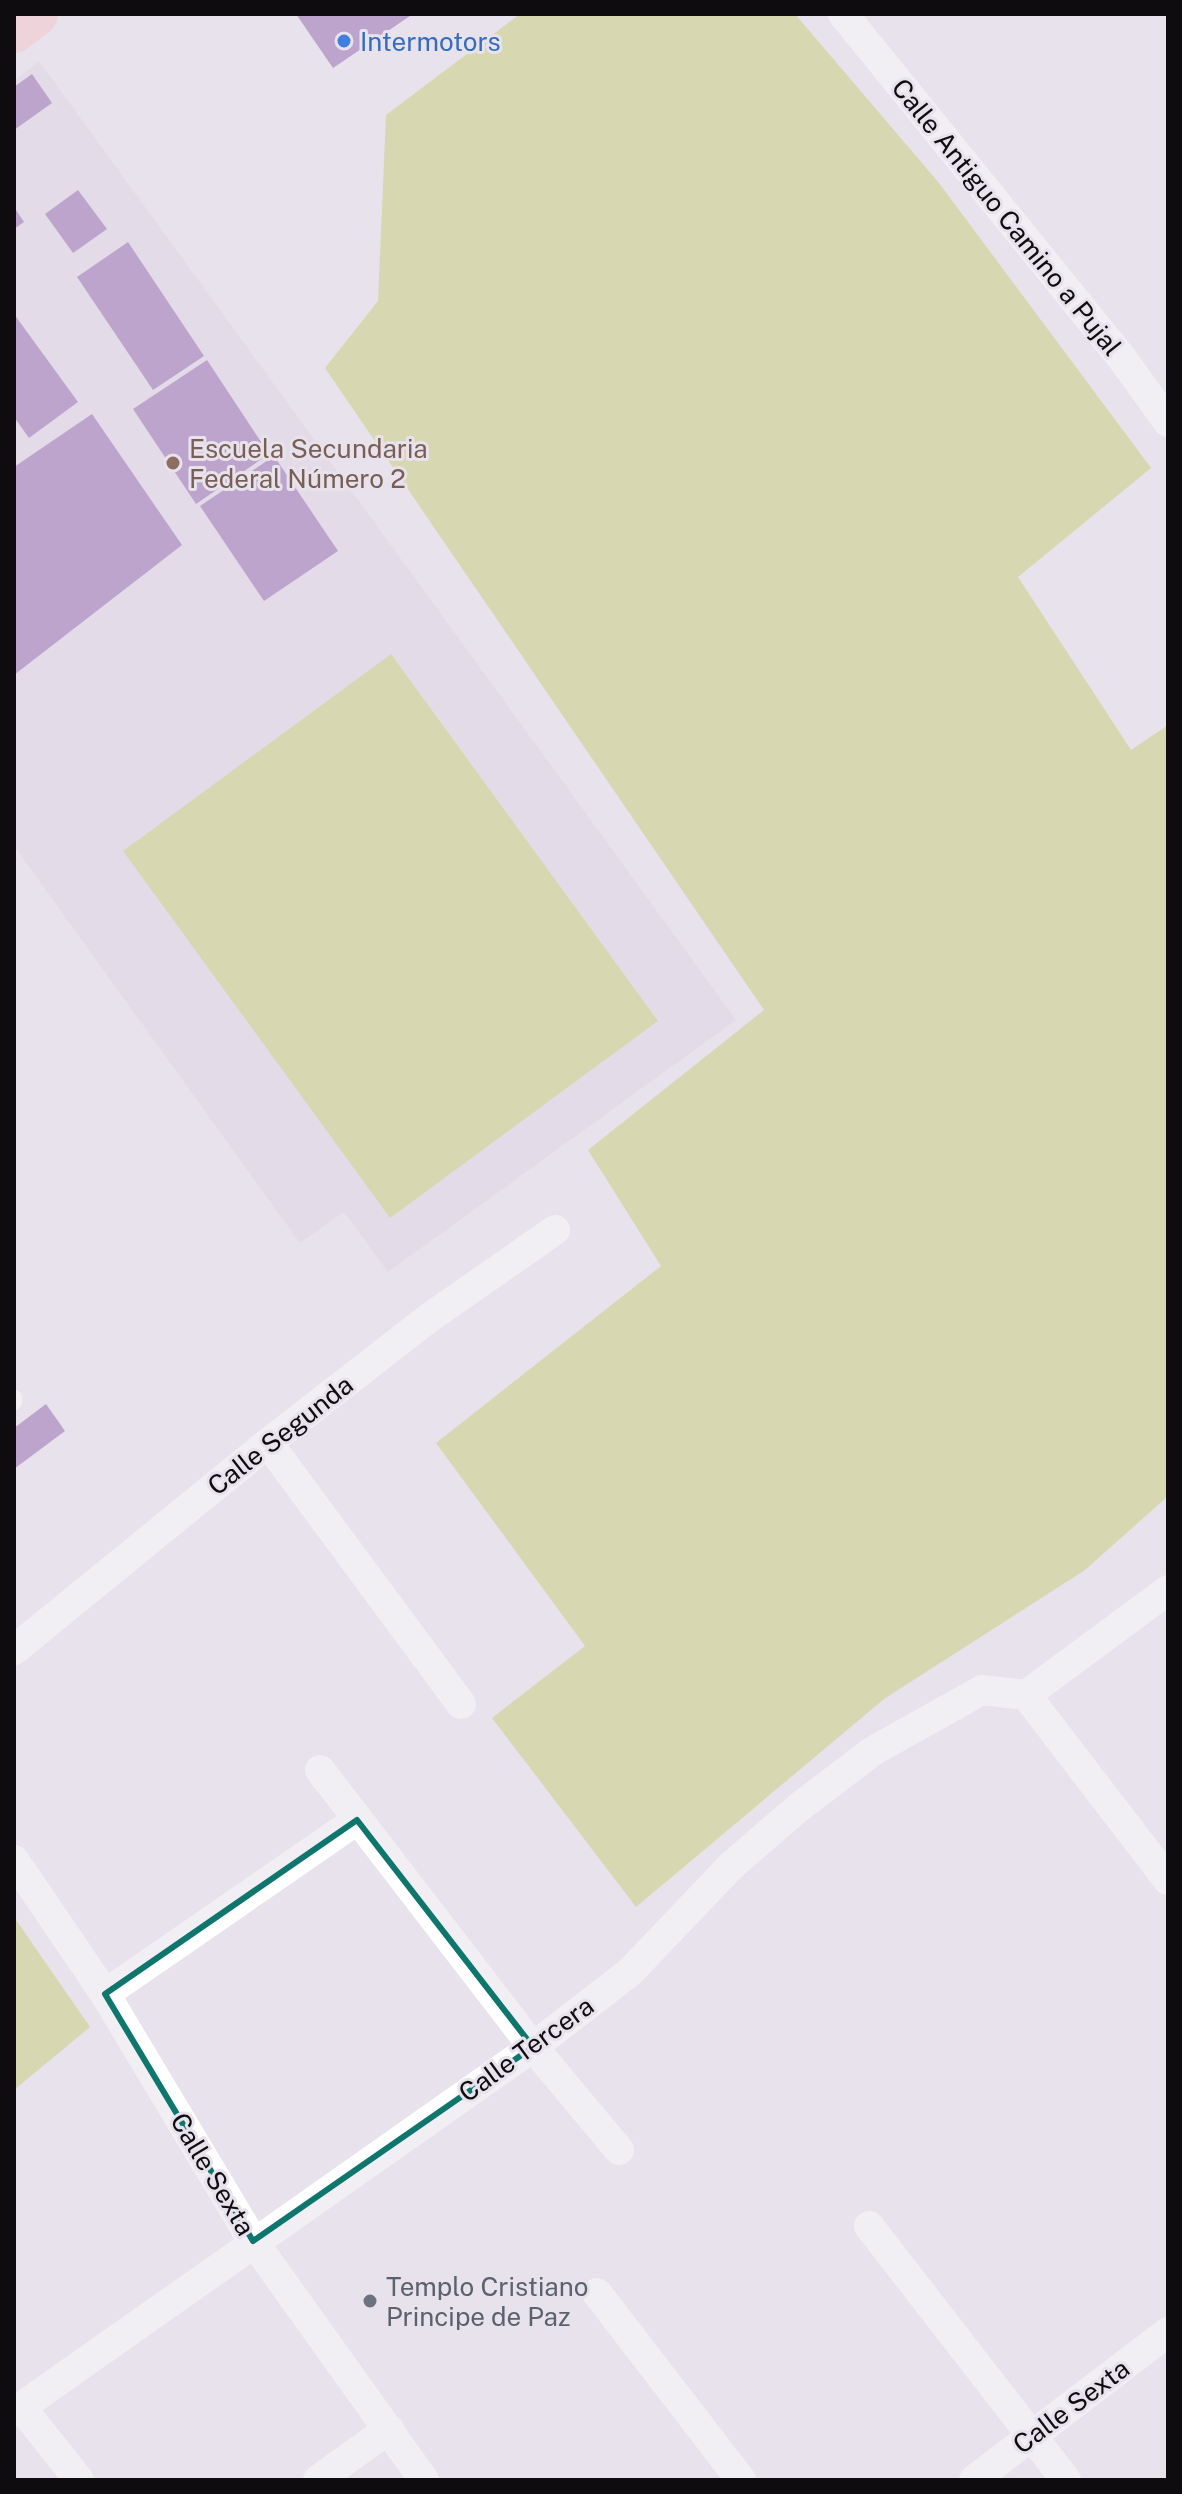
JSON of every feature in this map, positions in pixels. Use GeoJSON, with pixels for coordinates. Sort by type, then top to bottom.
{"type":"FeatureCollection","features":[{"type":"Feature","properties":{"kind":"main road"},"geometry":{"type":"LineString","coordinates":[[14,31],[36,14]]}},
{"type":"Feature","properties":{"kind":"street","name":"Calle Antiguo Camino a Pujal"},"geometry":{"type":"LineString","coordinates":[[843,14],[1121,357],[1168,422]]}},
{"type":"Feature","properties":{"kind":"street","name":"Calle Segunda"},"geometry":{"type":"LineString","coordinates":[[14,1650],[268,1443],[429,1318],[555,1230]]}},
{"type":"Feature","properties":{"kind":"street"},"geometry":{"type":"LineString","coordinates":[[268,1443],[461,1704]]}},
{"type":"Feature","properties":{"kind":"street"},"geometry":{"type":"LineString","coordinates":[[1168,1590],[1026,1695],[1168,1880]]}},
{"type":"Feature","properties":{"kind":"street","name":"Calle Tercera"},"geometry":{"type":"LineString","coordinates":[[17,2409],[533,2047],[630,1972],[731,1866],[798,1808],[873,1751],[982,1690],[1026,1695]]}},
{"type":"Feature","properties":{"kind":"street"},"geometry":{"type":"LineString","coordinates":[[320,1770],[533,2047],[619,2150]]}},
{"type":"Feature","properties":{"kind":"street"},"geometry":{"type":"LineString","coordinates":[[105,1994],[357,1820]]}},
{"type":"Feature","properties":{"kind":"street","name":"Calle Sexta"},"geometry":{"type":"LineString","coordinates":[[14,1860],[105,1994],[253,2241],[424,2480]]}},
{"type":"Feature","properties":{"kind":"street"},"geometry":{"type":"LineString","coordinates":[[869,2226],[1066,2480]]}},
{"type":"Feature","properties":{"kind":"street"},"geometry":{"type":"LineString","coordinates":[[597,2293],[741,2480]]}},
{"type":"Feature","properties":{"kind":"street","name":"Calle Sexta"},"geometry":{"type":"LineString","coordinates":[[974,2480],[1168,2332]]}},
{"type":"Feature","properties":{"kind":"street"},"geometry":{"type":"LineString","coordinates":[[17,2409],[79,2480]]}},
{"type":"Feature","properties":{"kind":"street"},"geometry":{"type":"LineString","coordinates":[[318,2480],[389,2429]]}},
{"type":"Feature","properties":{"kind":"highlighted area"},"geometry":{"type":"Polygon","coordinates":[[[357,1820],[533,2047],[253,2241],[105,1994],[357,1820]]]}},
{"type":"Feature","properties":{"kind":"shaded area","name":"Escuela Secundaria Federal Número 2"},"geometry":{"type":"Polygon","coordinates":[[[39,61],[736,1020],[388,1272],[344,1212],[300,1243],[14,846],[14,81],[39,61]]]}},
{"type":"Feature","properties":{"kind":"green space"},"geometry":{"type":"Polygon","coordinates":[[[520,14],[795,14],[939,183],[1151,468],[1018,577],[1131,750],[1168,725],[1168,1496],[1085,1570],[884,1699],[636,1907],[492,1718],[585,1646],[436,1443],[661,1266],[588,1150],[764,1010],[325,368],[378,301],[386,115],[520,14]]]}},
{"type":"Feature","properties":{"kind":"green space"},"geometry":{"type":"Polygon","coordinates":[[[391,654],[658,1021],[390,1218],[123,851],[391,654]]]}},
{"type":"Feature","properties":{"kind":"green space"},"geometry":{"type":"Polygon","coordinates":[[[14,1917],[90,2027],[14,2090],[14,1917]]]}},
{"type":"Feature","properties":{"kind":"building","name":"Intermotors"},"geometry":{"type":"Polygon","coordinates":[[[296,14],[413,14],[333,68],[296,14]]]}},
{"type":"Feature","properties":{"kind":"building"},"geometry":{"type":"Polygon","coordinates":[[[32,74],[52,103],[14,130],[14,87],[32,74]]]}},
{"type":"Feature","properties":{"kind":"building"},"geometry":{"type":"Polygon","coordinates":[[[78,190],[107,229],[73,253],[45,214],[78,190]]]}},
{"type":"Feature","properties":{"kind":"building"},"geometry":{"type":"Polygon","coordinates":[[[14,207],[24,222],[14,229],[14,207]]]}},
{"type":"Feature","properties":{"kind":"building"},"geometry":{"type":"Polygon","coordinates":[[[128,242],[204,356],[153,390],[77,277],[128,242]]]}},
{"type":"Feature","properties":{"kind":"building"},"geometry":{"type":"Polygon","coordinates":[[[14,314],[78,402],[29,438],[14,417],[14,314]]]}},
{"type":"Feature","properties":{"kind":"building"},"geometry":{"type":"Polygon","coordinates":[[[207,360],[269,454],[196,504],[133,409],[207,360]]]}},
{"type":"Feature","properties":{"kind":"building"},"geometry":{"type":"Polygon","coordinates":[[[92,414],[182,545],[14,675],[14,467],[92,414]]]}},
{"type":"Feature","properties":{"kind":"building"},"geometry":{"type":"Polygon","coordinates":[[[274,456],[338,551],[264,601],[200,506],[274,456]]]}},
{"type":"Feature","properties":{"kind":"building"},"geometry":{"type":"Polygon","coordinates":[[[46,1404],[65,1431],[14,1469],[14,1428],[46,1404]]]}},
{"type":"Feature","properties":{"kind":"place","name":"Intermotors"},"geometry":{"type":"Point","coordinates":[344,41]}},
{"type":"Feature","properties":{"kind":"place","name":"Escuela Secundaria Federal Número 2"},"geometry":{"type":"Point","coordinates":[173,463]}},
{"type":"Feature","properties":{"kind":"place","name":"Templo Cristiano Principe de Paz"},"geometry":{"type":"Point","coordinates":[370,2301]}}]}
